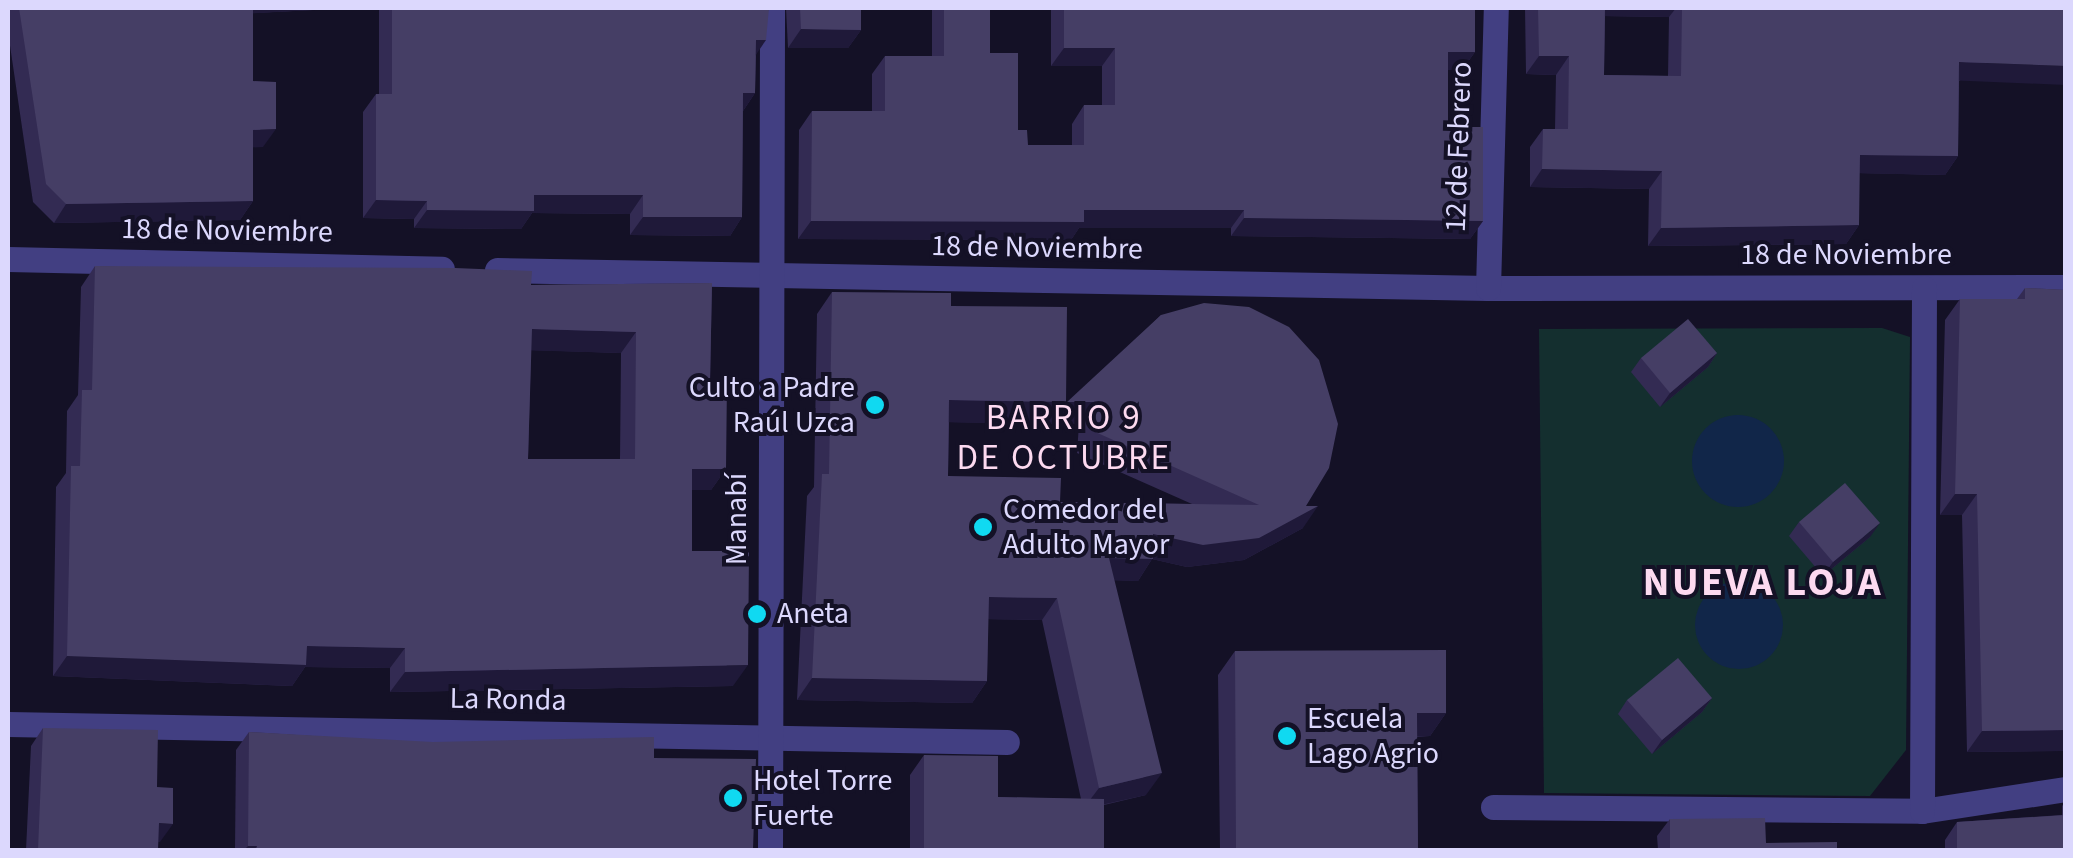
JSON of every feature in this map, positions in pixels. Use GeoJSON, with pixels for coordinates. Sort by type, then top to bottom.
{"type":"FeatureCollection","features":[{"type":"Feature","properties":{"kind":"street","name":"Manabí"},"geometry":{"type":"LineString","coordinates":[[770,850],[772,8]]}},
{"type":"Feature","properties":{"kind":"street","name":"12 de Febrero"},"geometry":{"type":"LineString","coordinates":[[1488,288],[1496,8]]}},
{"type":"Feature","properties":{"kind":"street","name":"18 de Noviembre"},"geometry":{"type":"LineString","coordinates":[[8,258],[770,277],[1488,288],[2066,286]]}},
{"type":"Feature","properties":{"kind":"street"},"geometry":{"type":"LineString","coordinates":[[1922,811],[1924,288]]}},
{"type":"Feature","properties":{"kind":"street","name":"La Ronda"},"geometry":{"type":"LineString","coordinates":[[8,724],[1007,742]]}},
{"type":"Feature","properties":{"kind":"street"},"geometry":{"type":"LineString","coordinates":[[1493,807],[1922,811],[2066,789]]}},
{"type":"Feature","properties":{"kind":"green space"},"geometry":{"type":"Polygon","coordinates":[[[1882,328],[1910,337],[1906,750],[1870,796],[1544,793],[1539,329],[1882,328]]]}},
{"type":"Feature","properties":{"kind":"water"},"geometry":{"type":"Polygon","coordinates":[[[1738,415],[1755,419],[1770,429],[1780,444],[1784,461],[1780,478],[1770,493],[1755,503],[1738,507],[1721,503],[1706,493],[1696,478],[1692,461],[1696,444],[1706,429],[1721,419],[1738,415]]]}},
{"type":"Feature","properties":{"kind":"water"},"geometry":{"type":"Polygon","coordinates":[[[1739,581],[1756,584],[1770,594],[1780,608],[1780,642],[1770,656],[1756,666],[1739,669],[1722,666],[1708,656],[1698,642],[1695,625],[1698,608],[1708,594],[1722,584],[1739,581]]]}},
{"type":"Feature","properties":{"kind":"building"},"geometry":{"type":"Polygon","coordinates":[[[19,8],[253,8],[253,81],[276,82],[276,129],[253,130],[253,201],[66,204],[46,184],[19,8]]]}},
{"type":"Feature","properties":{"kind":"building"},"geometry":{"type":"Polygon","coordinates":[[[392,8],[769,8],[766,40],[756,40],[755,93],[743,93],[742,217],[643,217],[643,195],[534,195],[534,211],[427,210],[427,201],[376,200],[376,94],[392,94],[392,8]]]}},
{"type":"Feature","properties":{"kind":"building"},"geometry":{"type":"Polygon","coordinates":[[[800,8],[861,8],[861,30],[801,29],[800,8]]]}},
{"type":"Feature","properties":{"kind":"building"},"geometry":{"type":"Polygon","coordinates":[[[944,8],[990,8],[990,53],[1018,53],[1018,130],[1027,130],[1028,145],[1084,145],[1084,105],[1115,105],[1115,48],[1064,48],[1064,8],[1475,8],[1475,52],[1448,52],[1448,127],[1483,127],[1483,221],[1244,218],[1244,210],[1084,210],[1084,222],[811,221],[812,111],[885,111],[885,56],[944,56],[944,8]]]}},
{"type":"Feature","properties":{"kind":"building"},"geometry":{"type":"Polygon","coordinates":[[[1538,8],[1605,8],[1604,75],[1681,76],[1682,8],[2066,8],[2066,66],[1959,62],[1958,156],[1860,155],[1859,225],[1661,228],[1662,171],[1542,169],[1543,129],[1568,129],[1569,56],[1539,56],[1538,8]]]}},
{"type":"Feature","properties":{"kind":"building"},"geometry":{"type":"Polygon","coordinates":[[[95,266],[455,268],[532,271],[531,285],[712,283],[710,382],[727,382],[726,469],[692,469],[692,551],[749,551],[748,665],[405,672],[405,648],[307,646],[306,665],[67,656],[71,466],[80,466],[82,390],[92,390],[95,266]],[[532,329],[528,459],[635,459],[636,332],[532,329]]]}},
{"type":"Feature","properties":{"kind":"building"},"geometry":{"type":"Polygon","coordinates":[[[2025,288],[2066,290],[2066,730],[1982,731],[1977,494],[1955,494],[1960,299],[2025,299],[2025,288]]]}},
{"type":"Feature","properties":{"kind":"building"},"geometry":{"type":"Polygon","coordinates":[[[832,292],[951,293],[951,306],[1067,307],[1066,402],[949,400],[948,476],[1061,478],[1060,502],[1259,505],[1093,431],[1094,402],[1067,402],[1161,315],[1204,303],[1249,307],[1289,327],[1319,360],[1338,424],[1329,468],[1306,506],[1318,506],[1259,538],[1203,545],[1153,534],[1153,559],[1109,558],[1162,773],[1099,788],[1057,598],[989,597],[987,681],[812,678],[822,474],[829,474],[832,292]]]}},
{"type":"Feature","properties":{"kind":"building"},"geometry":{"type":"Polygon","coordinates":[[[1688,319],[1717,353],[1670,393],[1641,358],[1688,319]]]}},
{"type":"Feature","properties":{"kind":"building"},"geometry":{"type":"Polygon","coordinates":[[[1845,483],[1880,523],[1833,562],[1799,522],[1845,483]]]}},
{"type":"Feature","properties":{"kind":"building"},"geometry":{"type":"Polygon","coordinates":[[[1446,650],[1446,713],[1417,713],[1418,850],[1236,850],[1235,651],[1446,650]]]}},
{"type":"Feature","properties":{"kind":"building"},"geometry":{"type":"Polygon","coordinates":[[[1678,658],[1712,698],[1662,740],[1627,700],[1678,658]]]}},
{"type":"Feature","properties":{"kind":"building"},"geometry":{"type":"Polygon","coordinates":[[[43,728],[158,730],[157,787],[173,788],[173,824],[159,823],[158,850],[38,850],[43,728]]]}},
{"type":"Feature","properties":{"kind":"building"},"geometry":{"type":"Polygon","coordinates":[[[249,732],[433,742],[654,737],[654,758],[756,759],[753,850],[257,850],[257,846],[248,846],[249,732]]]}},
{"type":"Feature","properties":{"kind":"building"},"geometry":{"type":"Polygon","coordinates":[[[924,755],[998,756],[998,797],[1104,799],[1104,850],[924,850],[924,755]]]}},
{"type":"Feature","properties":{"kind":"building"},"geometry":{"type":"Polygon","coordinates":[[[2066,815],[2066,850],[1957,850],[1957,822],[2066,815]]]}},
{"type":"Feature","properties":{"kind":"building"},"geometry":{"type":"Polygon","coordinates":[[[1765,818],[1766,843],[1837,842],[1837,850],[1670,850],[1670,819],[1765,818]]]}},
{"type":"Feature","properties":{"kind":"place","name":"Culto a Padre Raúl Uzca"},"geometry":{"type":"Point","coordinates":[875,405]}},
{"type":"Feature","properties":{"kind":"place","name":"Comedor del Adulto Mayor"},"geometry":{"type":"Point","coordinates":[983,527]}},
{"type":"Feature","properties":{"kind":"place","name":"Aneta"},"geometry":{"type":"Point","coordinates":[757,614]}},
{"type":"Feature","properties":{"kind":"place","name":"Escuela Lago Agrio"},"geometry":{"type":"Point","coordinates":[1287,736]}},
{"type":"Feature","properties":{"kind":"place","name":"Hotel Torre Fuerte"},"geometry":{"type":"Point","coordinates":[733,798]}},
{"type":"Feature","properties":{"kind":"district","name":"BARRIO 9 DE OCTUBRE"},"geometry":{"type":"Point","coordinates":[1064,438]}},
{"type":"Feature","properties":{"kind":"district","name":"NUEVA LOJA"},"geometry":{"type":"Point","coordinates":[1763,583]}}]}
